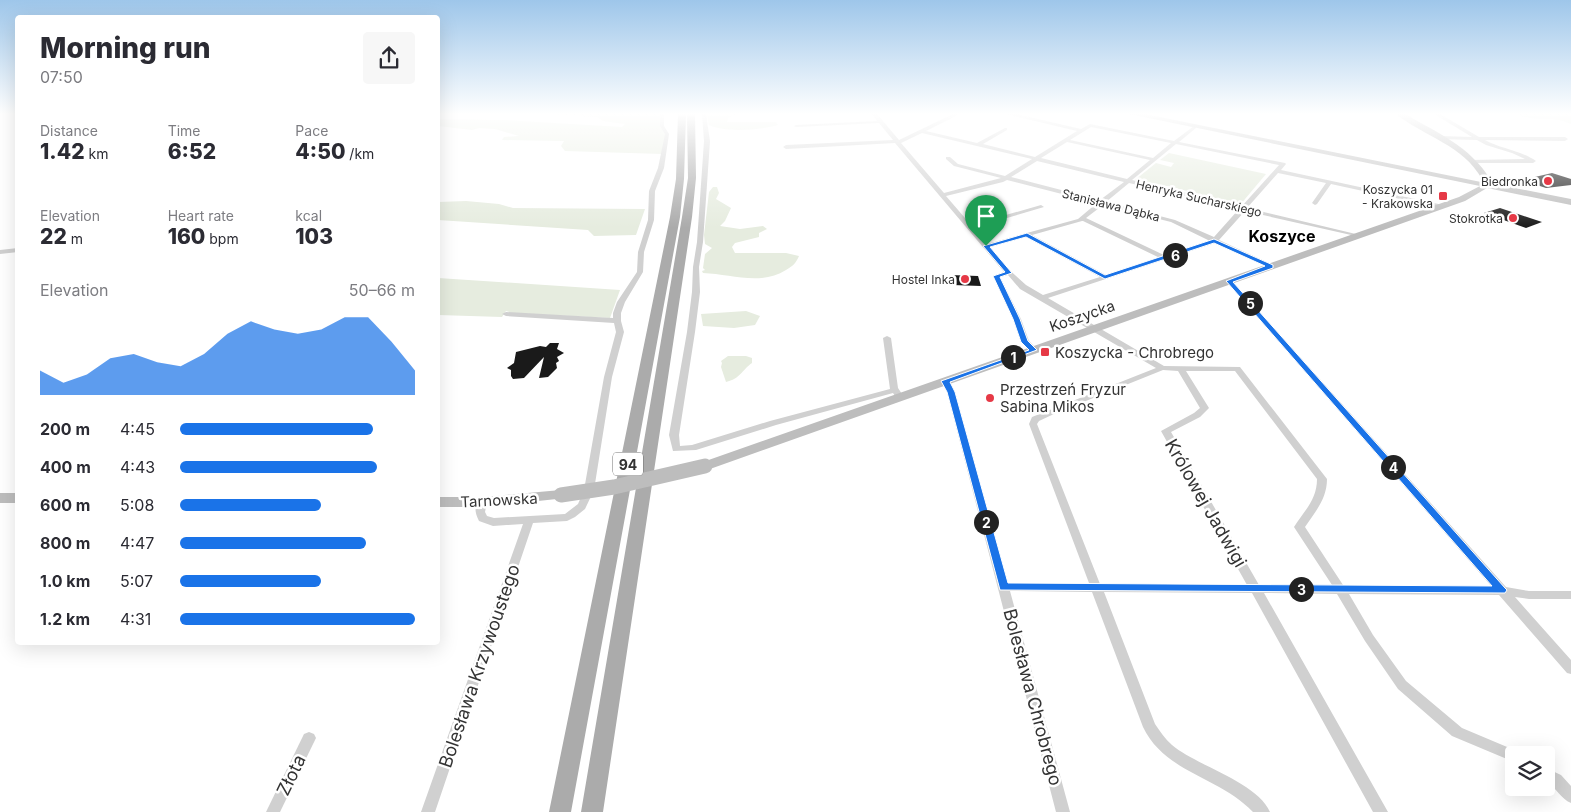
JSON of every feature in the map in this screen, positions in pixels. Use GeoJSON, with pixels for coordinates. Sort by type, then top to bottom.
{"type":"FeatureCollection","features":[{"type":"Feature","properties":{"kind":"main road","name":"94"},"geometry":{"type":"LineString","coordinates":[[560,812],[675,217],[680,179],[681,152]]}},
{"type":"Feature","properties":{"kind":"main road","name":"94"},"geometry":{"type":"LineString","coordinates":[[592,812],[688,217],[693,152]]}},
{"type":"Feature","properties":{"kind":"street"},"geometry":{"type":"LineString","coordinates":[[482,502],[480,512],[483,518],[493,522],[567,517],[577,513],[584,506],[589,490],[608,377],[620,332],[617,313],[621,302],[640,272],[641,252],[651,220],[652,191],[661,168],[664,152]]}},
{"type":"Feature","properties":{"kind":"street"},"geometry":{"type":"LineString","coordinates":[[706,152],[701,232],[696,267],[696,292],[674,435],[676,449],[693,448],[773,423],[898,394],[887,338]]}},
{"type":"Feature","properties":{"kind":"street"},"geometry":{"type":"LineString","coordinates":[[904,152],[1009,273],[1024,286],[1162,368]]}},
{"type":"Feature","properties":{"kind":"street","name":"Henryka Sucharskiego"},"geometry":{"type":"LineString","coordinates":[[1007,152],[1358,236]]}},
{"type":"Feature","properties":{"kind":"street"},"geometry":{"type":"LineString","coordinates":[[941,195],[1006,179],[1047,152]]}},
{"type":"Feature","properties":{"kind":"street"},"geometry":{"type":"LineString","coordinates":[[1119,152],[1155,160]]}},
{"type":"Feature","properties":{"kind":"street"},"geometry":{"type":"LineString","coordinates":[[986,246],[1081,218],[1165,152]]}},
{"type":"Feature","properties":{"kind":"street"},"geometry":{"type":"LineString","coordinates":[[1042,298],[1214,241],[1283,164],[1225,152]]}},
{"type":"Feature","properties":{"kind":"street"},"geometry":{"type":"LineString","coordinates":[[1315,152],[1571,204]]}},
{"type":"Feature","properties":{"kind":"street"},"geometry":{"type":"LineString","coordinates":[[1463,152],[1481,168],[1486,179],[1483,187]]}},
{"type":"Feature","properties":{"kind":"street"},"geometry":{"type":"LineString","coordinates":[[1514,152],[1533,161]]}},
{"type":"Feature","properties":{"kind":"street","name":"Stanisława Dąbka"},"geometry":{"type":"LineString","coordinates":[[948,158],[956,165],[1173,221],[1271,266]]}},
{"type":"Feature","properties":{"kind":"street"},"geometry":{"type":"LineString","coordinates":[[1467,183],[1472,176],[1472,161]]}},
{"type":"Feature","properties":{"kind":"street"},"geometry":{"type":"LineString","coordinates":[[1472,161],[1533,161]]}},
{"type":"Feature","properties":{"kind":"street"},"geometry":{"type":"LineString","coordinates":[[1277,171],[1441,206]]}},
{"type":"Feature","properties":{"kind":"street"},"geometry":{"type":"LineString","coordinates":[[1315,203],[1329,182]]}},
{"type":"Feature","properties":{"kind":"street","name":"Koszycka"},"geometry":{"type":"LineString","coordinates":[[1441,206],[1467,183]]}},
{"type":"Feature","properties":{"kind":"street","name":"Koszycka"},"geometry":{"type":"LineString","coordinates":[[706,466],[898,394],[945,381],[1462,200],[1483,187]]}},
{"type":"Feature","properties":{"kind":"street"},"geometry":{"type":"LineString","coordinates":[[969,226],[1041,207]]}},
{"type":"Feature","properties":{"kind":"street"},"geometry":{"type":"LineString","coordinates":[[1081,218],[1166,258]]}},
{"type":"Feature","properties":{"kind":"street"},"geometry":{"type":"LineString","coordinates":[[1027,235],[1105,277]]}},
{"type":"Feature","properties":{"kind":"street"},"geometry":{"type":"LineString","coordinates":[[0,252],[15,250]]}},
{"type":"Feature","properties":{"kind":"street"},"geometry":{"type":"LineString","coordinates":[[1009,273],[996,276],[1004,290],[1025,342],[1034,350]]}},
{"type":"Feature","properties":{"kind":"street"},"geometry":{"type":"LineString","coordinates":[[1229,281],[1571,669]]}},
{"type":"Feature","properties":{"kind":"street"},"geometry":{"type":"LineString","coordinates":[[1004,290],[1024,286]]}},
{"type":"Feature","properties":{"kind":"street"},"geometry":{"type":"LineString","coordinates":[[506,314],[617,321]]}},
{"type":"Feature","properties":{"kind":"street"},"geometry":{"type":"LineString","coordinates":[[1263,812],[1253,800],[1237,788],[1169,751],[1159,742],[1150,727],[1033,424],[1036,419],[1053,411],[1162,368],[1237,369],[1322,479],[1323,490],[1320,499],[1299,526],[1327,568],[1338,589],[1402,685],[1457,732],[1505,752]]}},
{"type":"Feature","properties":{"kind":"street","name":"Królowej Jadwigi"},"geometry":{"type":"LineString","coordinates":[[1180,368],[1205,408],[1197,415],[1166,431],[1381,812]]}},
{"type":"Feature","properties":{"kind":"street","name":"Bolesława Chrobrego"},"geometry":{"type":"LineString","coordinates":[[945,381],[951,392],[1064,812]]}},
{"type":"Feature","properties":{"kind":"street","name":"Tarnowska"},"geometry":{"type":"LineString","coordinates":[[440,502],[482,502],[561,495],[622,485],[706,466]]}},
{"type":"Feature","properties":{"kind":"street"},"geometry":{"type":"LineString","coordinates":[[0,498],[15,498]]}},
{"type":"Feature","properties":{"kind":"street","name":"Bolesława Krzywoustego"},"geometry":{"type":"LineString","coordinates":[[428,812],[530,520]]}},
{"type":"Feature","properties":{"kind":"street"},"geometry":{"type":"LineString","coordinates":[[1003,587],[1502,590],[1529,595],[1571,595]]}},
{"type":"Feature","properties":{"kind":"street","name":"Złota"},"geometry":{"type":"LineString","coordinates":[[272,812],[309,738]]}},
{"type":"Feature","properties":{"kind":"street"},"geometry":{"type":"LineString","coordinates":[[1555,779],[1571,796]]}},
{"type":"Feature","properties":{"kind":"shaded area"},"geometry":{"type":"Polygon","coordinates":[[[594,152],[663,152],[663,154],[594,152]]]}},
{"type":"Feature","properties":{"kind":"shaded area"},"geometry":{"type":"Polygon","coordinates":[[[1169,153],[1266,174],[1240,205],[1168,186],[1162,187],[1135,180],[1156,163],[1171,167],[1174,163],[1160,160],[1169,153]]]}},
{"type":"Feature","properties":{"kind":"shaded area"},"geometry":{"type":"Polygon","coordinates":[[[713,187],[717,187],[719,193],[716,199],[731,208],[725,221],[720,226],[740,229],[763,226],[767,229],[759,233],[759,237],[735,243],[732,247],[735,253],[786,253],[799,256],[797,261],[786,270],[766,277],[745,278],[703,273],[702,271],[705,270],[703,268],[705,254],[712,248],[705,244],[704,235],[709,192],[713,187]]]}},
{"type":"Feature","properties":{"kind":"shaded area"},"geometry":{"type":"Polygon","coordinates":[[[466,201],[499,204],[513,208],[645,209],[636,235],[594,236],[588,230],[440,220],[440,202],[466,201]]]}},
{"type":"Feature","properties":{"kind":"shaded area"},"geometry":{"type":"Polygon","coordinates":[[[440,278],[620,290],[610,318],[512,313],[506,311],[502,317],[440,315],[440,278]]]}},
{"type":"Feature","properties":{"kind":"shaded area"},"geometry":{"type":"Polygon","coordinates":[[[746,311],[760,316],[755,325],[734,328],[703,326],[701,314],[746,311]]]}},
{"type":"Feature","properties":{"kind":"shaded area"},"geometry":{"type":"Polygon","coordinates":[[[728,356],[746,356],[752,358],[752,363],[738,377],[726,382],[721,361],[728,356]]]}},
{"type":"Feature","properties":{"kind":"building","name":"Biedronka"},"geometry":{"type":"Polygon","coordinates":[[[1552,173],[1571,179],[1571,185],[1546,188],[1522,180],[1552,173]]]}},
{"type":"Feature","properties":{"kind":"building","name":"Stokrotka"},"geometry":{"type":"Polygon","coordinates":[[[1500,208],[1542,222],[1526,228],[1484,213],[1500,208]]]}},
{"type":"Feature","properties":{"kind":"building","name":"Hostel Inka"},"geometry":{"type":"Polygon","coordinates":[[[950,275],[978,276],[981,286],[952,285],[950,275]]]}},
{"type":"Feature","properties":{"kind":"building"},"geometry":{"type":"Polygon","coordinates":[[[550,343],[559,343],[557,349],[564,353],[557,357],[559,361],[556,363],[557,368],[548,377],[539,378],[544,357],[524,378],[513,379],[511,370],[507,368],[514,363],[516,352],[540,346],[546,347],[550,343]]]}},
{"type":"Feature","properties":{"kind":"place","name":"Biedronka"},"geometry":{"type":"Point","coordinates":[1548,181]}},
{"type":"Feature","properties":{"kind":"place","name":"Koszycka 01 - Krakowska"},"geometry":{"type":"Point","coordinates":[1443,196]}},
{"type":"Feature","properties":{"kind":"place","name":"Stokrotka"},"geometry":{"type":"Point","coordinates":[1513,218]}},
{"type":"Feature","properties":{"kind":"place","name":"Hostel Inka"},"geometry":{"type":"Point","coordinates":[965,279]}},
{"type":"Feature","properties":{"kind":"place","name":"Koszycka - Chrobrego"},"geometry":{"type":"Point","coordinates":[1045,352]}},
{"type":"Feature","properties":{"kind":"place","name":"Przestrzeń Fryzur Sabina Mikos"},"geometry":{"type":"Point","coordinates":[990,398]}},
{"type":"Feature","properties":{"kind":"district","name":"Koszyce"},"geometry":{"type":"Point","coordinates":[1282,236]}},
{"type":"Feature","properties":{"kind":"route"},"geometry":{"type":"LineString","coordinates":[[1027,235],[1105,277],[1214,241],[1271,266],[1229,281],[1502,590],[1116,586],[1003,587],[951,392],[945,381],[1034,350],[1025,342],[1017,319],[996,276],[1009,273],[986,246],[1027,235]]}}]}
